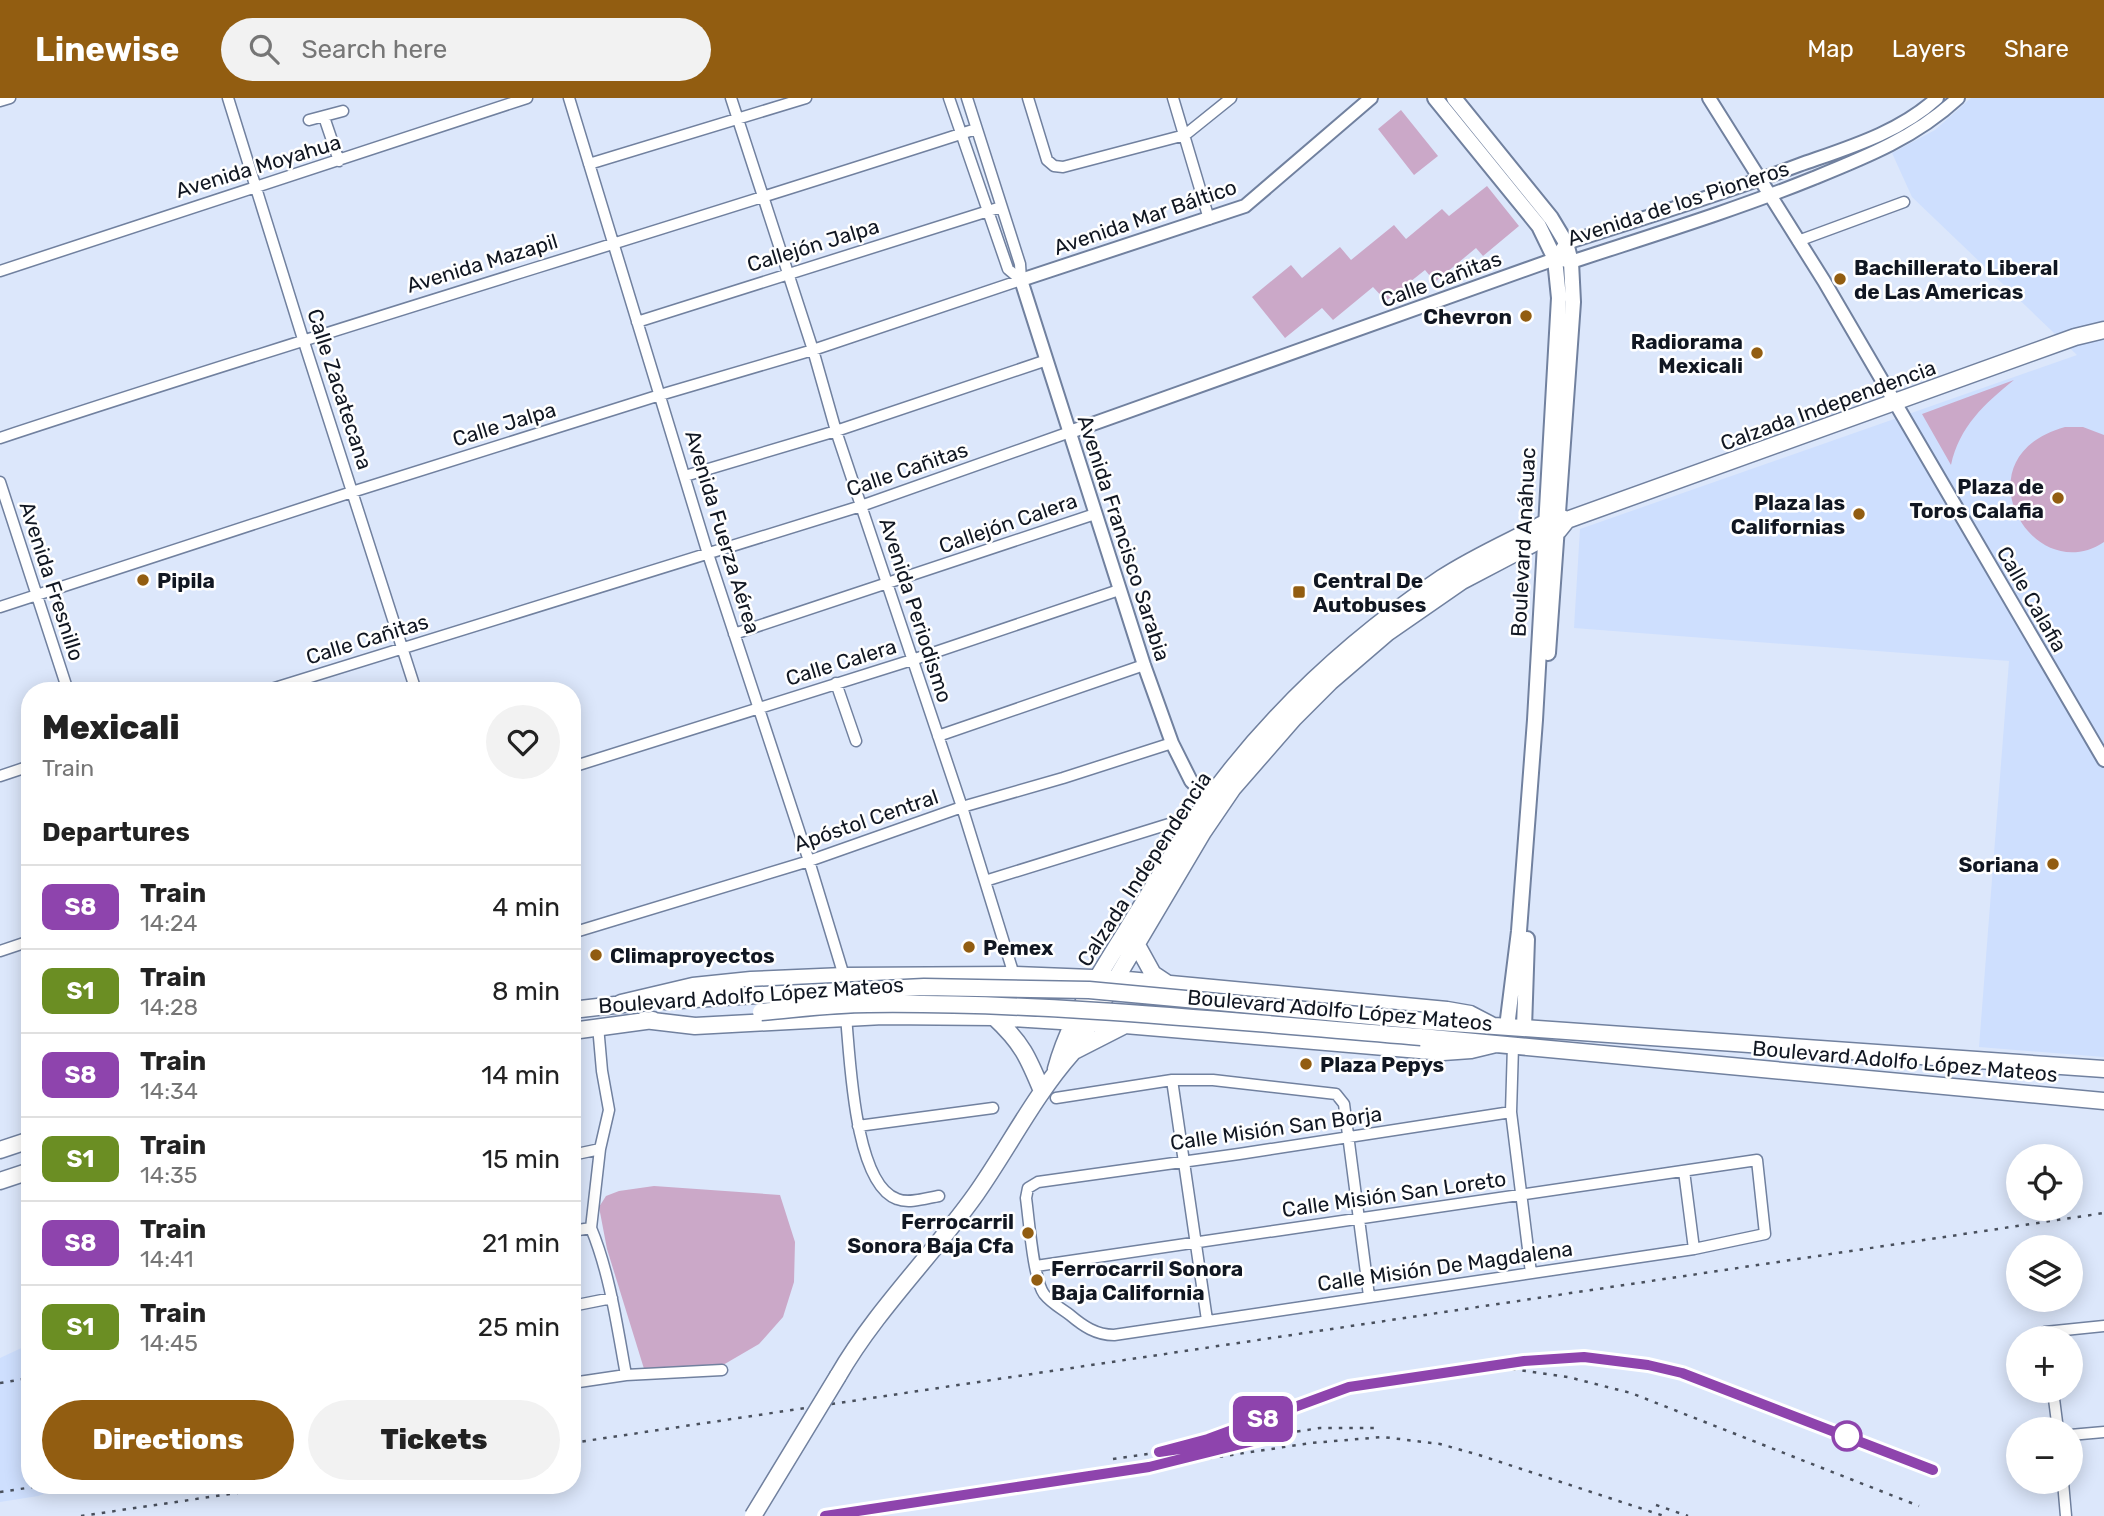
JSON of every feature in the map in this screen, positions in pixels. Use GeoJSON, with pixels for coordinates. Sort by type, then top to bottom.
{"type":"FeatureCollection","features":[{"type":"Feature","properties":{"kind":"main road","name":"Boulevard Anáhuac"},"geometry":{"type":"LineString","coordinates":[[1435,98],[1539,226],[1555,259],[1559,298],[1555,525],[1525,974],[1524,1028]]}},
{"type":"Feature","properties":{"kind":"main road","name":"Boulevard Anáhuac"},"geometry":{"type":"LineString","coordinates":[[1454,98],[1551,218],[1566,243],[1571,262],[1573,302],[1523,878],[1500,1026]]}},
{"type":"Feature","properties":{"kind":"main road","name":"Calzada Independencia"},"geometry":{"type":"LineString","coordinates":[[1055,1072],[1072,1053],[1098,978],[1209,799],[1246,753],[1321,672],[1443,577],[1555,525],[1896,404],[2075,337],[2104,330]]}},
{"type":"Feature","properties":{"kind":"main road","name":"Calzada Independencia"},"geometry":{"type":"LineString","coordinates":[[753,1516],[863,1336],[977,1192],[1049,1095],[1061,1048],[1117,979],[1203,832],[1233,788],[1294,718],[1330,682],[1387,633],[1462,581],[1555,525]]}},
{"type":"Feature","properties":{"kind":"main road"},"geometry":{"type":"LineString","coordinates":[[1076,977],[1118,945]]}},
{"type":"Feature","properties":{"kind":"main road"},"geometry":{"type":"LineString","coordinates":[[1137,945],[1153,974],[1170,985]]}},
{"type":"Feature","properties":{"kind":"main road"},"geometry":{"type":"LineString","coordinates":[[621,1003],[693,986],[751,980],[844,975],[1014,975],[1117,979],[1447,1010],[1470,1014],[1500,1026]]}},
{"type":"Feature","properties":{"kind":"main road","name":"Boulevard Adolfo López Mateos"},"geometry":{"type":"LineString","coordinates":[[581,1009],[621,1003],[924,987],[1089,990],[1423,1029],[1513,1046],[2104,1101]]}},
{"type":"Feature","properties":{"kind":"main road","name":"Boulevard Adolfo López Mateos"},"geometry":{"type":"LineString","coordinates":[[581,1029],[643,1020],[864,1004],[981,1004],[1423,1029],[1500,1026],[2104,1069]]}},
{"type":"Feature","properties":{"kind":"main road"},"geometry":{"type":"LineString","coordinates":[[643,1020],[695,1027],[846,1017],[994,1017],[1125,1025],[1443,1052],[1471,1050],[1496,1044]]}},
{"type":"Feature","properties":{"kind":"main road"},"geometry":{"type":"LineString","coordinates":[[994,1017],[1016,1037],[1049,1095]]}},
{"type":"Feature","properties":{"kind":"main road"},"geometry":{"type":"LineString","coordinates":[[1072,1053],[1125,1025]]}},
{"type":"Feature","properties":{"kind":"main road"},"geometry":{"type":"LineString","coordinates":[[0,1150],[21,1143]]}},
{"type":"Feature","properties":{"kind":"main road"},"geometry":{"type":"LineString","coordinates":[[0,1181],[21,1174]]}},
{"type":"Feature","properties":{"kind":"street"},"geometry":{"type":"LineString","coordinates":[[0,101],[10,98]]}},
{"type":"Feature","properties":{"kind":"street","name":"Calle Zacatecana"},"geometry":{"type":"LineString","coordinates":[[228,98],[413,682]]}},
{"type":"Feature","properties":{"kind":"street","name":"Avenida Moyahua"},"geometry":{"type":"LineString","coordinates":[[0,271],[257,186],[339,162],[527,98]]}},
{"type":"Feature","properties":{"kind":"street","name":"Avenida Fuerza Aérea"},"geometry":{"type":"LineString","coordinates":[[569,98],[708,554],[844,975]]}},
{"type":"Feature","properties":{"kind":"street","name":"Avenida Periodismo"},"geometry":{"type":"LineString","coordinates":[[731,98],[813,350],[860,506],[962,807],[1014,975]]}},
{"type":"Feature","properties":{"kind":"street"},"geometry":{"type":"LineString","coordinates":[[589,164],[806,98]]}},
{"type":"Feature","properties":{"kind":"street","name":"Avenida Francisco Sarabia"},"geometry":{"type":"LineString","coordinates":[[949,98],[1008,269],[1021,280]]}},
{"type":"Feature","properties":{"kind":"street","name":"Avenida Francisco Sarabia"},"geometry":{"type":"LineString","coordinates":[[967,98],[1020,264],[1021,280],[1144,665],[1172,743],[1191,781],[1209,799]]}},
{"type":"Feature","properties":{"kind":"street"},"geometry":{"type":"LineString","coordinates":[[1028,98],[1047,160],[1054,166],[1063,167],[1185,135],[1231,98]]}},
{"type":"Feature","properties":{"kind":"street"},"geometry":{"type":"LineString","coordinates":[[1173,98],[1209,219]]}},
{"type":"Feature","properties":{"kind":"street","name":"Avenida Mar Báltico"},"geometry":{"type":"LineString","coordinates":[[1021,280],[1245,206],[1371,98]]}},
{"type":"Feature","properties":{"kind":"street","name":"Calle Calafia"},"geometry":{"type":"LineString","coordinates":[[1709,98],[1896,404],[2104,760]]}},
{"type":"Feature","properties":{"kind":"street","name":"Avenida de los Pioneros"},"geometry":{"type":"LineString","coordinates":[[1937,98],[1921,113],[1870,139],[1759,180],[1566,243],[1555,259],[1571,262],[1769,196],[1874,153],[1936,119],[1958,98]]}},
{"type":"Feature","properties":{"kind":"street"},"geometry":{"type":"LineString","coordinates":[[309,120],[343,111]]}},
{"type":"Feature","properties":{"kind":"street"},"geometry":{"type":"LineString","coordinates":[[324,117],[339,162]]}},
{"type":"Feature","properties":{"kind":"street","name":"Avenida Mazapil"},"geometry":{"type":"LineString","coordinates":[[0,438],[303,339],[762,198],[976,129]]}},
{"type":"Feature","properties":{"kind":"street"},"geometry":{"type":"LineString","coordinates":[[1798,241],[1904,202]]}},
{"type":"Feature","properties":{"kind":"street","name":"Callejón Jalpa"},"geometry":{"type":"LineString","coordinates":[[637,322],[1002,207]]}},
{"type":"Feature","properties":{"kind":"street","name":"Calle Cañitas"},"geometry":{"type":"LineString","coordinates":[[294,682],[860,506],[1555,259]]}},
{"type":"Feature","properties":{"kind":"street","name":"Calle Jalpa"},"geometry":{"type":"LineString","coordinates":[[0,607],[352,492],[813,350],[1021,280]]}},
{"type":"Feature","properties":{"kind":"street"},"geometry":{"type":"LineString","coordinates":[[685,476],[836,431],[1046,360]]}},
{"type":"Feature","properties":{"kind":"street","name":"Avenida Fresnillo"},"geometry":{"type":"LineString","coordinates":[[0,482],[65,682]]}},
{"type":"Feature","properties":{"kind":"street","name":"Callejón Calera"},"geometry":{"type":"LineString","coordinates":[[734,634],[1095,513]]}},
{"type":"Feature","properties":{"kind":"street","name":"Calle Calera"},"geometry":{"type":"LineString","coordinates":[[581,765],[912,660],[1119,590]]}},
{"type":"Feature","properties":{"kind":"street"},"geometry":{"type":"LineString","coordinates":[[938,736],[1144,665]]}},
{"type":"Feature","properties":{"kind":"street"},"geometry":{"type":"LineString","coordinates":[[836,683],[856,741]]}},
{"type":"Feature","properties":{"kind":"street","name":"Apóstol Central"},"geometry":{"type":"LineString","coordinates":[[581,930],[809,861],[962,807],[1172,743]]}},
{"type":"Feature","properties":{"kind":"street"},"geometry":{"type":"LineString","coordinates":[[0,776],[21,769]]}},
{"type":"Feature","properties":{"kind":"street"},"geometry":{"type":"LineString","coordinates":[[985,881],[1198,815]]}},
{"type":"Feature","properties":{"kind":"street"},"geometry":{"type":"LineString","coordinates":[[0,951],[21,944]]}},
{"type":"Feature","properties":{"kind":"street"},"geometry":{"type":"LineString","coordinates":[[846,1017],[858,1126],[865,1157],[885,1192],[898,1200],[939,1196]]}},
{"type":"Feature","properties":{"kind":"street"},"geometry":{"type":"LineString","coordinates":[[598,1026],[609,1110],[600,1149],[591,1228],[612,1298],[626,1375]]}},
{"type":"Feature","properties":{"kind":"street"},"geometry":{"type":"LineString","coordinates":[[1513,1046],[1511,1112],[1531,1273]]}},
{"type":"Feature","properties":{"kind":"street"},"geometry":{"type":"LineString","coordinates":[[1172,1080],[1186,1161],[1207,1320]]}},
{"type":"Feature","properties":{"kind":"street"},"geometry":{"type":"LineString","coordinates":[[1049,1095],[1172,1080],[1213,1080],[1333,1092],[1341,1097],[1345,1104],[1347,1137],[1369,1296]]}},
{"type":"Feature","properties":{"kind":"street"},"geometry":{"type":"LineString","coordinates":[[858,1126],[993,1108]]}},
{"type":"Feature","properties":{"kind":"street","name":"Calle Misión San Borja"},"geometry":{"type":"LineString","coordinates":[[1046,1179],[1186,1161],[1511,1112]]}},
{"type":"Feature","properties":{"kind":"street"},"geometry":{"type":"LineString","coordinates":[[581,1153],[600,1149]]}},
{"type":"Feature","properties":{"kind":"street","name":"Calle Misión San Loreto"},"geometry":{"type":"LineString","coordinates":[[1036,1266],[1757,1160],[1765,1234]]}},
{"type":"Feature","properties":{"kind":"street"},"geometry":{"type":"LineString","coordinates":[[1684,1171],[1695,1249]]}},
{"type":"Feature","properties":{"kind":"street","name":"Calle Misión De Magdalena"},"geometry":{"type":"LineString","coordinates":[[1046,1179],[1032,1184],[1026,1198],[1036,1266],[1043,1293],[1084,1327],[1105,1335],[1695,1249],[1765,1234]]}},
{"type":"Feature","properties":{"kind":"street"},"geometry":{"type":"LineString","coordinates":[[581,1230],[591,1228]]}},
{"type":"Feature","properties":{"kind":"street"},"geometry":{"type":"LineString","coordinates":[[581,1304],[612,1298]]}},
{"type":"Feature","properties":{"kind":"street"},"geometry":{"type":"LineString","coordinates":[[2083,1329],[2104,1326]]}},
{"type":"Feature","properties":{"kind":"street"},"geometry":{"type":"LineString","coordinates":[[581,1382],[626,1375],[722,1370]]}},
{"type":"Feature","properties":{"kind":"street"},"geometry":{"type":"LineString","coordinates":[[2083,1434],[2104,1432]]}},
{"type":"Feature","properties":{"kind":"street"},"geometry":{"type":"LineString","coordinates":[[2064,1494],[2066,1516]]}},
{"type":"Feature","properties":{"kind":"shaded area"},"geometry":{"type":"Polygon","coordinates":[[[1971,98],[2104,98],[2104,1057],[1979,1047],[2009,661],[1574,628],[1580,529],[2077,355],[1912,197],[1892,153],[1935,130],[1971,98]]]}},
{"type":"Feature","properties":{"kind":"shaded area"},"geometry":{"type":"Polygon","coordinates":[[[1401,110],[1438,156],[1414,175],[1378,129],[1401,110]]]}},
{"type":"Feature","properties":{"kind":"shaded area"},"geometry":{"type":"Polygon","coordinates":[[[1487,186],[1519,226],[1483,256],[1476,248],[1435,282],[1425,270],[1386,301],[1373,287],[1333,320],[1322,308],[1285,338],[1252,297],[1291,265],[1302,278],[1340,247],[1351,260],[1394,225],[1406,239],[1442,209],[1449,216],[1487,186]]]}},
{"type":"Feature","properties":{"kind":"shaded area"},"geometry":{"type":"Polygon","coordinates":[[[2014,380],[1993,398],[1967,427],[1951,465],[1922,414],[2014,380]]]}},
{"type":"Feature","properties":{"kind":"shaded area","name":"Plaza de Toros Calafia"},"geometry":{"type":"Polygon","coordinates":[[[2065,427],[2083,427],[2104,435],[2104,542],[2077,552],[2052,548],[2031,535],[2017,514],[2010,489],[2015,464],[2032,443],[2065,427]]]}},
{"type":"Feature","properties":{"kind":"shaded area"},"geometry":{"type":"Polygon","coordinates":[[[654,1186],[780,1195],[795,1242],[794,1282],[783,1317],[759,1344],[723,1365],[645,1372],[607,1249],[599,1207],[606,1196],[619,1191],[654,1186]]]}},
{"type":"Feature","properties":{"kind":"shaded area"},"geometry":{"type":"Polygon","coordinates":[[[21,1348],[21,1494],[44,1494],[0,1502],[0,1358],[21,1348]]]}},
{"type":"Feature","properties":{"kind":"railway"},"geometry":{"type":"LineString","coordinates":[[581,1442],[2104,1213]]}},
{"type":"Feature","properties":{"kind":"railway"},"geometry":{"type":"LineString","coordinates":[[1159,1452],[1191,1445],[1328,1394],[1364,1385],[1566,1357],[1608,1359],[1682,1373],[1933,1470]]}},
{"type":"Feature","properties":{"kind":"railway"},"geometry":{"type":"LineString","coordinates":[[1512,1369],[1568,1377],[1631,1393],[1919,1506]]}},
{"type":"Feature","properties":{"kind":"railway"},"geometry":{"type":"LineString","coordinates":[[0,1383],[21,1380]]}},
{"type":"Feature","properties":{"kind":"railway"},"geometry":{"type":"LineString","coordinates":[[1214,1444],[1320,1428],[1380,1428]]}},
{"type":"Feature","properties":{"kind":"railway"},"geometry":{"type":"LineString","coordinates":[[825,1516],[1311,1443],[1383,1437],[1440,1444],[1664,1516]]}},
{"type":"Feature","properties":{"kind":"railway"},"geometry":{"type":"LineString","coordinates":[[1113,1459],[1169,1451]]}},
{"type":"Feature","properties":{"kind":"railway"},"geometry":{"type":"LineString","coordinates":[[0,1492],[21,1489]]}},
{"type":"Feature","properties":{"kind":"railway"},"geometry":{"type":"LineString","coordinates":[[81,1516],[230,1494]]}},
{"type":"Feature","properties":{"kind":"railway"},"geometry":{"type":"LineString","coordinates":[[1656,1505],[1688,1516]]}},
{"type":"Feature","properties":{"kind":"train","name":"S8"},"geometry":{"type":"LineString","coordinates":[[825,1516],[1149,1467],[1281,1434],[1159,1452],[1191,1445],[1320,1396],[1358,1385],[1566,1357],[1608,1359],[1682,1373],[1933,1470]]}},
{"type":"Feature","properties":{"kind":"place","name":"Bachillerato Liberal de Las Americas"},"geometry":{"type":"Point","coordinates":[1840,279]}},
{"type":"Feature","properties":{"kind":"place","name":"Chevron"},"geometry":{"type":"Point","coordinates":[1526,316]}},
{"type":"Feature","properties":{"kind":"place","name":"Radiorama Mexicali"},"geometry":{"type":"Point","coordinates":[1757,353]}},
{"type":"Feature","properties":{"kind":"place","name":"Plaza de Toros Calafia"},"geometry":{"type":"Point","coordinates":[2058,498]}},
{"type":"Feature","properties":{"kind":"place","name":"Plaza las Californias"},"geometry":{"type":"Point","coordinates":[1859,514]}},
{"type":"Feature","properties":{"kind":"place","name":"Pipila"},"geometry":{"type":"Point","coordinates":[143,580]}},
{"type":"Feature","properties":{"kind":"place","name":"Central De Autobuses"},"geometry":{"type":"Point","coordinates":[1299,592]}},
{"type":"Feature","properties":{"kind":"place","name":"Soriana"},"geometry":{"type":"Point","coordinates":[2053,864]}},
{"type":"Feature","properties":{"kind":"place","name":"Pemex"},"geometry":{"type":"Point","coordinates":[969,947]}},
{"type":"Feature","properties":{"kind":"place","name":"Climaproyectos"},"geometry":{"type":"Point","coordinates":[596,955]}},
{"type":"Feature","properties":{"kind":"place","name":"Plaza Pepys"},"geometry":{"type":"Point","coordinates":[1306,1064]}},
{"type":"Feature","properties":{"kind":"place","name":"Ferrocarril Sonora Baja Cfa"},"geometry":{"type":"Point","coordinates":[1028,1233]}},
{"type":"Feature","properties":{"kind":"place","name":"Ferrocarril Sonora Baja California"},"geometry":{"type":"Point","coordinates":[1037,1280]}}]}
